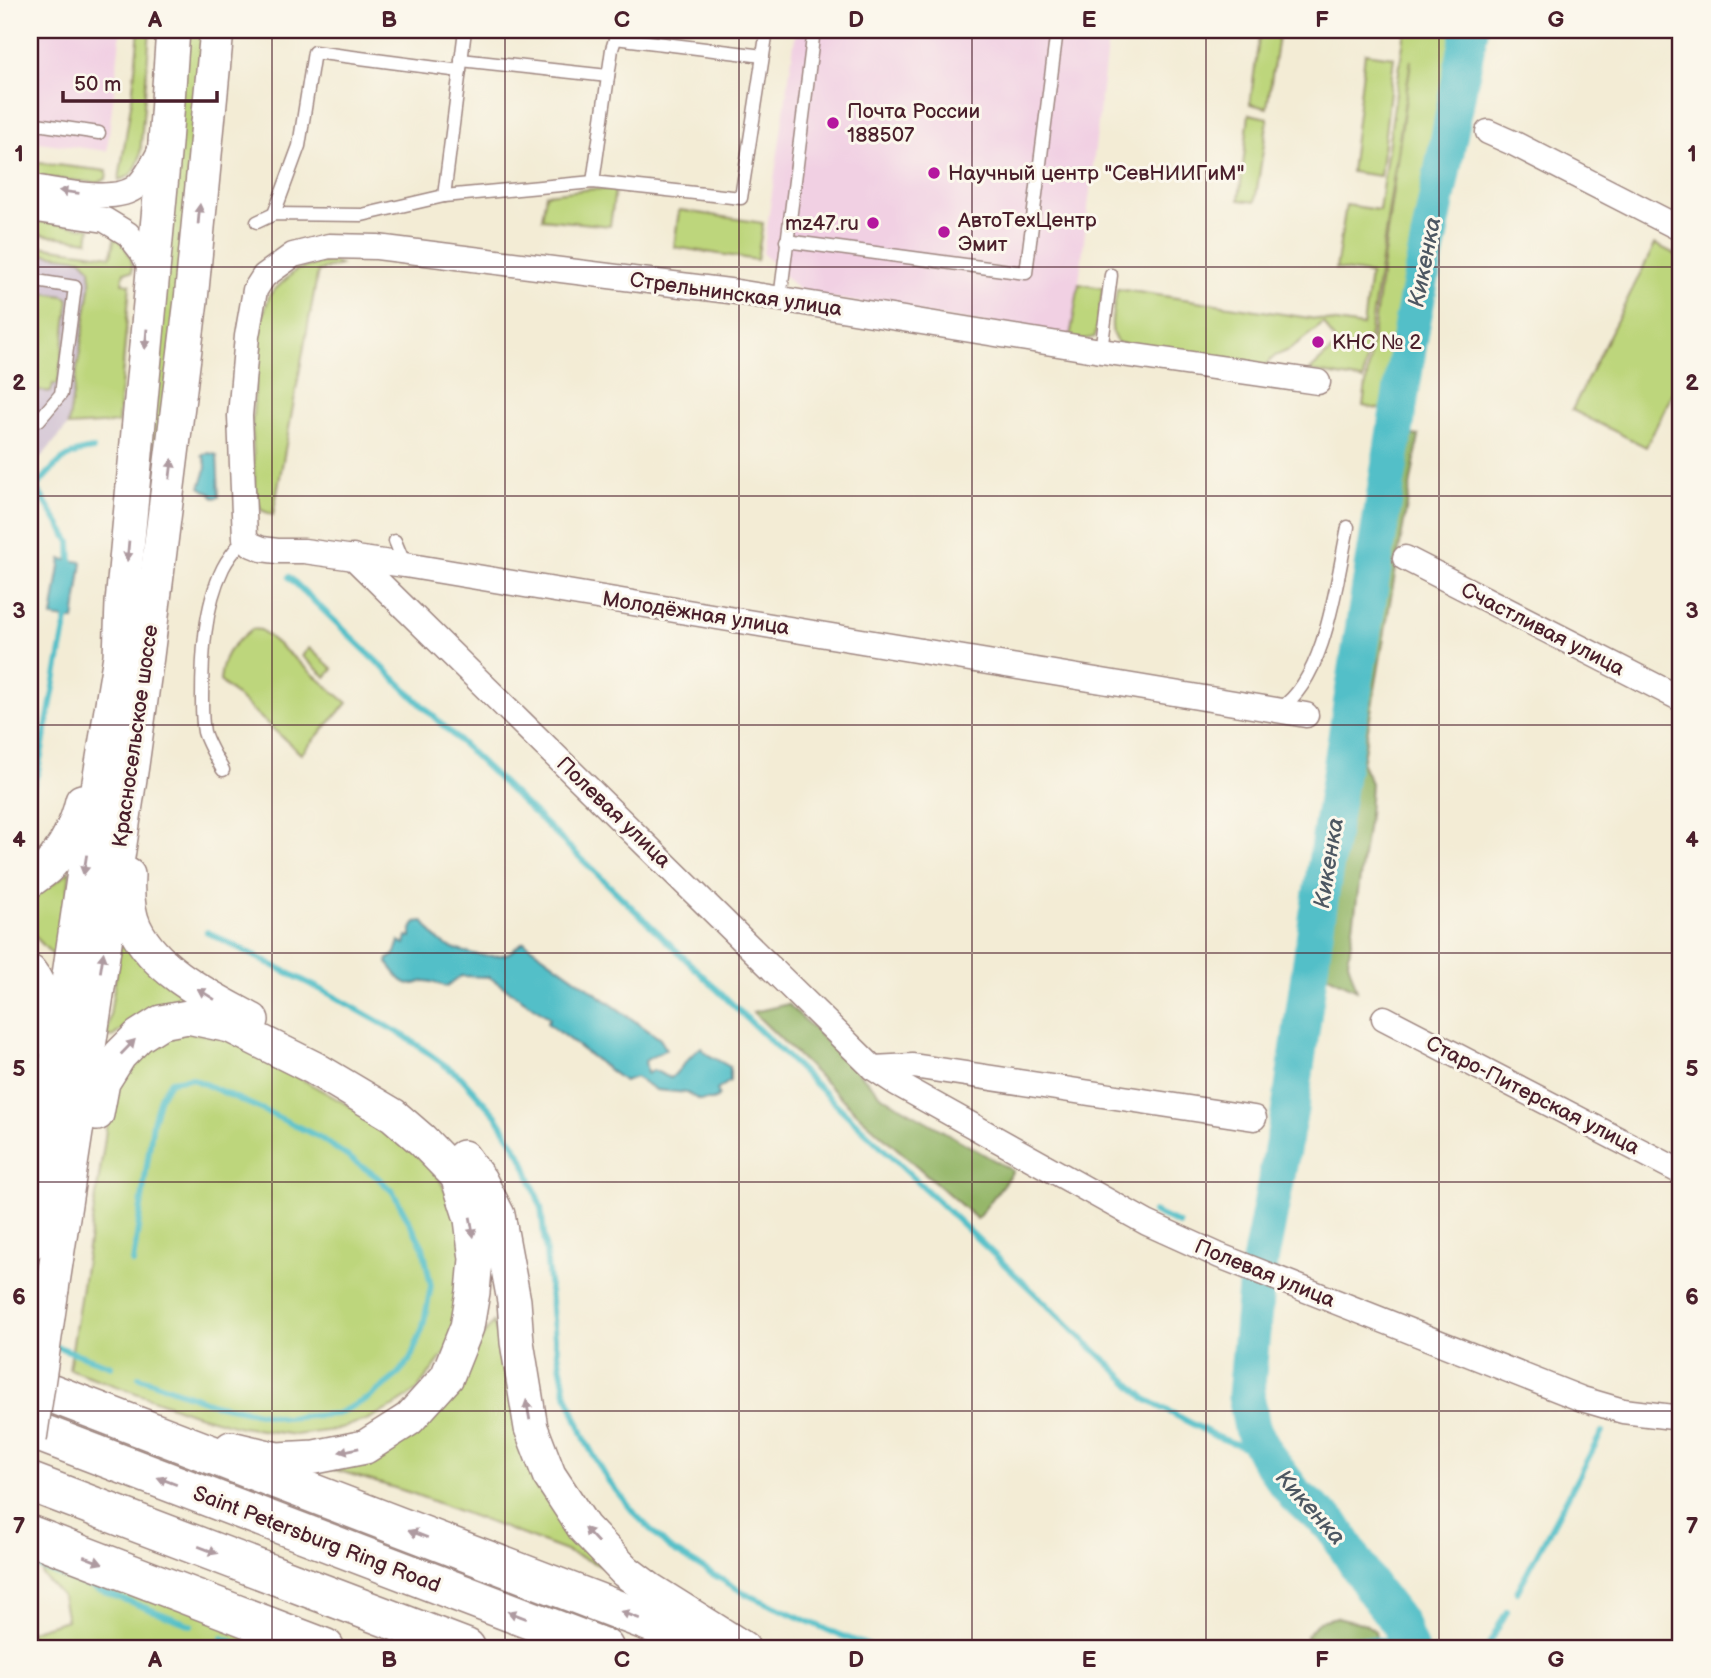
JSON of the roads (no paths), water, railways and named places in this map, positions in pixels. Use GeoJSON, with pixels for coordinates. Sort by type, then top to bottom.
{"type":"FeatureCollection","features":[{"type":"Feature","properties":{"kind":"highway"},"geometry":{"type":"LineString","coordinates":[[30,1385],[717,1648]]}},
{"type":"Feature","properties":{"kind":"highway","name":"Saint Petersburg Ring Road"},"geometry":{"type":"LineString","coordinates":[[30,1429],[604,1648]]}},
{"type":"Feature","properties":{"kind":"highway"},"geometry":{"type":"LineString","coordinates":[[30,1482],[466,1648]]}},
{"type":"Feature","properties":{"kind":"highway"},"geometry":{"type":"LineString","coordinates":[[30,1535],[325,1648]]}},
{"type":"Feature","properties":{"kind":"main road","name":"Красносельское шоссе"},"geometry":{"type":"LineString","coordinates":[[30,1439],[52,1289],[34,1211],[84,872],[120,656],[122,603],[173,30]]}},
{"type":"Feature","properties":{"kind":"main road","name":"Красносельское шоссе"},"geometry":{"type":"LineString","coordinates":[[44,1246],[133,761],[191,300],[217,30]]}},
{"type":"Feature","properties":{"kind":"main road"},"geometry":{"type":"LineString","coordinates":[[30,881],[47,868],[66,841],[80,812],[122,603]]}},
{"type":"Feature","properties":{"kind":"main road"},"geometry":{"type":"LineString","coordinates":[[133,761],[135,797],[127,880],[129,905],[135,927],[149,950],[171,970],[208,995],[374,1085],[454,1144],[480,1180],[498,1215],[514,1301],[517,1342],[531,1428],[549,1475],[584,1528],[625,1571],[743,1648]]}},
{"type":"Feature","properties":{"kind":"main road"},"geometry":{"type":"LineString","coordinates":[[30,972],[38,982],[43,996],[47,1046],[38,1122],[34,1211]]}},
{"type":"Feature","properties":{"kind":"main road"},"geometry":{"type":"LineString","coordinates":[[44,1246],[92,1141],[103,1082],[120,1055],[139,1036],[161,1022],[188,1017],[230,1026],[314,1068],[393,1115],[422,1140],[457,1177],[471,1219],[476,1259],[467,1327],[447,1377],[409,1419],[365,1447],[314,1457],[277,1459],[107,1415]]}},
{"type":"Feature","properties":{"kind":"main road"},"geometry":{"type":"LineString","coordinates":[[236,1615],[310,1648]]}},
{"type":"Feature","properties":{"kind":"street"},"geometry":{"type":"LineString","coordinates":[[1488,132],[1681,229]]}},
{"type":"Feature","properties":{"kind":"street"},"geometry":{"type":"LineString","coordinates":[[30,187],[109,197],[128,193],[146,176],[164,143]]}},
{"type":"Feature","properties":{"kind":"street"},"geometry":{"type":"LineString","coordinates":[[30,209],[105,220],[128,234],[152,271]]}},
{"type":"Feature","properties":{"kind":"street","name":"Стрельнинская улица"},"geometry":{"type":"LineString","coordinates":[[245,537],[240,416],[247,335],[255,290],[264,276],[293,255],[329,246],[377,247],[737,292],[1101,351],[1318,382]]}},
{"type":"Feature","properties":{"kind":"street","name":"Молодёжная улица"},"geometry":{"type":"LineString","coordinates":[[245,537],[252,545],[262,549],[354,557],[1306,715]]}},
{"type":"Feature","properties":{"kind":"street","name":"Полевая улица"},"geometry":{"type":"LineString","coordinates":[[354,557],[873,1068],[911,1092],[1147,1223],[1241,1266],[1279,1275],[1582,1399],[1623,1411],[1681,1418]]}},
{"type":"Feature","properties":{"kind":"street","name":"Счастливая улица"},"geometry":{"type":"LineString","coordinates":[[1405,558],[1681,699]]}},
{"type":"Feature","properties":{"kind":"street","name":"Старо-Питерская улица"},"geometry":{"type":"LineString","coordinates":[[1384,1018],[1681,1172]]}},
{"type":"Feature","properties":{"kind":"street"},"geometry":{"type":"LineString","coordinates":[[873,1068],[913,1066],[1254,1118]]}},
{"type":"Feature","properties":{"kind":"lane"},"geometry":{"type":"LineString","coordinates":[[444,196],[465,30]]}},
{"type":"Feature","properties":{"kind":"lane"},"geometry":{"type":"LineString","coordinates":[[257,222],[274,214],[362,215],[444,196],[593,182],[741,198],[767,30]]}},
{"type":"Feature","properties":{"kind":"lane"},"geometry":{"type":"LineString","coordinates":[[780,299],[814,30]]}},
{"type":"Feature","properties":{"kind":"lane"},"geometry":{"type":"LineString","coordinates":[[786,241],[1026,273],[1057,30]]}},
{"type":"Feature","properties":{"kind":"lane"},"geometry":{"type":"LineString","coordinates":[[593,182],[608,76],[617,34],[763,56]]}},
{"type":"Feature","properties":{"kind":"lane"},"geometry":{"type":"LineString","coordinates":[[274,214],[299,146],[314,52],[608,76]]}},
{"type":"Feature","properties":{"kind":"lane"},"geometry":{"type":"LineString","coordinates":[[30,123],[99,132]]}},
{"type":"Feature","properties":{"kind":"lane"},"geometry":{"type":"LineString","coordinates":[[1101,351],[1111,275]]}},
{"type":"Feature","properties":{"kind":"lane"},"geometry":{"type":"LineString","coordinates":[[30,280],[75,287],[61,394],[40,420],[30,419]]}},
{"type":"Feature","properties":{"kind":"lane"},"geometry":{"type":"LineString","coordinates":[[1276,711],[1285,705],[1305,682],[1319,653],[1348,527]]}},
{"type":"Feature","properties":{"kind":"lane"},"geometry":{"type":"LineString","coordinates":[[223,770],[204,732],[202,669],[214,592],[222,569],[245,537]]}},
{"type":"Feature","properties":{"kind":"lane"},"geometry":{"type":"LineString","coordinates":[[395,541],[404,565]]}},
{"type":"Feature","properties":{"kind":"water"},"geometry":{"type":"Polygon","coordinates":[[[202,455],[217,455],[219,497],[214,498],[210,492],[200,487],[206,466],[202,455]]]}},
{"type":"Feature","properties":{"kind":"water"},"geometry":{"type":"Polygon","coordinates":[[[61,559],[82,562],[74,620],[52,617],[61,559]]]}},
{"type":"Feature","properties":{"kind":"water"},"geometry":{"type":"Polygon","coordinates":[[[423,921],[441,942],[473,954],[506,954],[524,942],[660,1039],[666,1049],[645,1061],[647,1074],[653,1070],[671,1078],[701,1048],[730,1067],[730,1081],[717,1090],[717,1098],[699,1100],[687,1093],[656,1090],[635,1077],[624,1081],[547,1023],[550,1018],[489,977],[461,976],[448,986],[425,981],[408,984],[398,977],[387,963],[388,959],[394,956],[399,941],[405,944],[407,936],[411,937],[416,922],[423,921]]]}},
{"type":"Feature","properties":{"kind":"waterway","name":"Кикенка"},"geometry":{"type":"LineString","coordinates":[[1409,1648],[1399,1623],[1372,1588],[1332,1525],[1296,1496],[1266,1455],[1252,1428],[1246,1396],[1257,1277],[1290,1109],[1317,919],[1412,324],[1470,30]]}},
{"type":"Feature","properties":{"kind":"waterway"},"geometry":{"type":"LineString","coordinates":[[30,490],[67,457],[93,449]]}},
{"type":"Feature","properties":{"kind":"waterway"},"geometry":{"type":"LineString","coordinates":[[36,487],[70,542],[71,567]]}},
{"type":"Feature","properties":{"kind":"waterway"},"geometry":{"type":"LineString","coordinates":[[30,556],[37,509],[36,487]]}},
{"type":"Feature","properties":{"kind":"waterway"},"geometry":{"type":"LineString","coordinates":[[289,577],[1147,1400],[1217,1437],[1266,1455]]}},
{"type":"Feature","properties":{"kind":"waterway"},"geometry":{"type":"LineString","coordinates":[[30,796],[38,771],[68,613]]}},
{"type":"Feature","properties":{"kind":"waterway"},"geometry":{"type":"LineString","coordinates":[[207,932],[328,993],[406,1037],[461,1077],[497,1117],[523,1159],[541,1207],[555,1338],[565,1390],[586,1442],[607,1479],[636,1515],[669,1548],[746,1594],[875,1648]]}},
{"type":"Feature","properties":{"kind":"waterway"},"geometry":{"type":"LineString","coordinates":[[133,1263],[153,1122],[160,1097],[171,1081],[191,1078],[319,1137],[376,1176],[393,1192],[423,1247],[431,1286],[423,1327],[410,1360],[395,1377],[369,1398],[337,1414],[284,1418],[214,1404],[139,1377]]}},
{"type":"Feature","properties":{"kind":"waterway"},"geometry":{"type":"LineString","coordinates":[[1153,1212],[1179,1224]]}},
{"type":"Feature","properties":{"kind":"waterway"},"geometry":{"type":"LineString","coordinates":[[55,1346],[111,1366]]}},
{"type":"Feature","properties":{"kind":"waterway"},"geometry":{"type":"LineString","coordinates":[[1517,1592],[1602,1432]]}},
{"type":"Feature","properties":{"kind":"waterway"},"geometry":{"type":"LineString","coordinates":[[30,1564],[191,1625]]}},
{"type":"Feature","properties":{"kind":"waterway"},"geometry":{"type":"LineString","coordinates":[[1487,1648],[1507,1611]]}},
{"type":"Feature","properties":{"kind":"waterway"},"geometry":{"type":"LineString","coordinates":[[222,1638],[250,1648]]}},
{"type":"Feature","properties":{"kind":"waterway"},"geometry":{"type":"LineString","coordinates":[[1332,1648],[1337,1641],[1346,1639],[1407,1640]]}},
{"type":"Feature","properties":{"kind":"place","name":"Почта России 188507"},"geometry":{"type":"Point","coordinates":[833,123]}},
{"type":"Feature","properties":{"kind":"place","name":"Научный центр \"СевНИИГиМ\""},"geometry":{"type":"Point","coordinates":[934,173]}},
{"type":"Feature","properties":{"kind":"place","name":"mz47.ru"},"geometry":{"type":"Point","coordinates":[873,223]}},
{"type":"Feature","properties":{"kind":"place","name":"АвтоТехЦентр Эмит"},"geometry":{"type":"Point","coordinates":[944,232]}},
{"type":"Feature","properties":{"kind":"place","name":"КНС № 2"},"geometry":{"type":"Point","coordinates":[1318,342]}}]}
